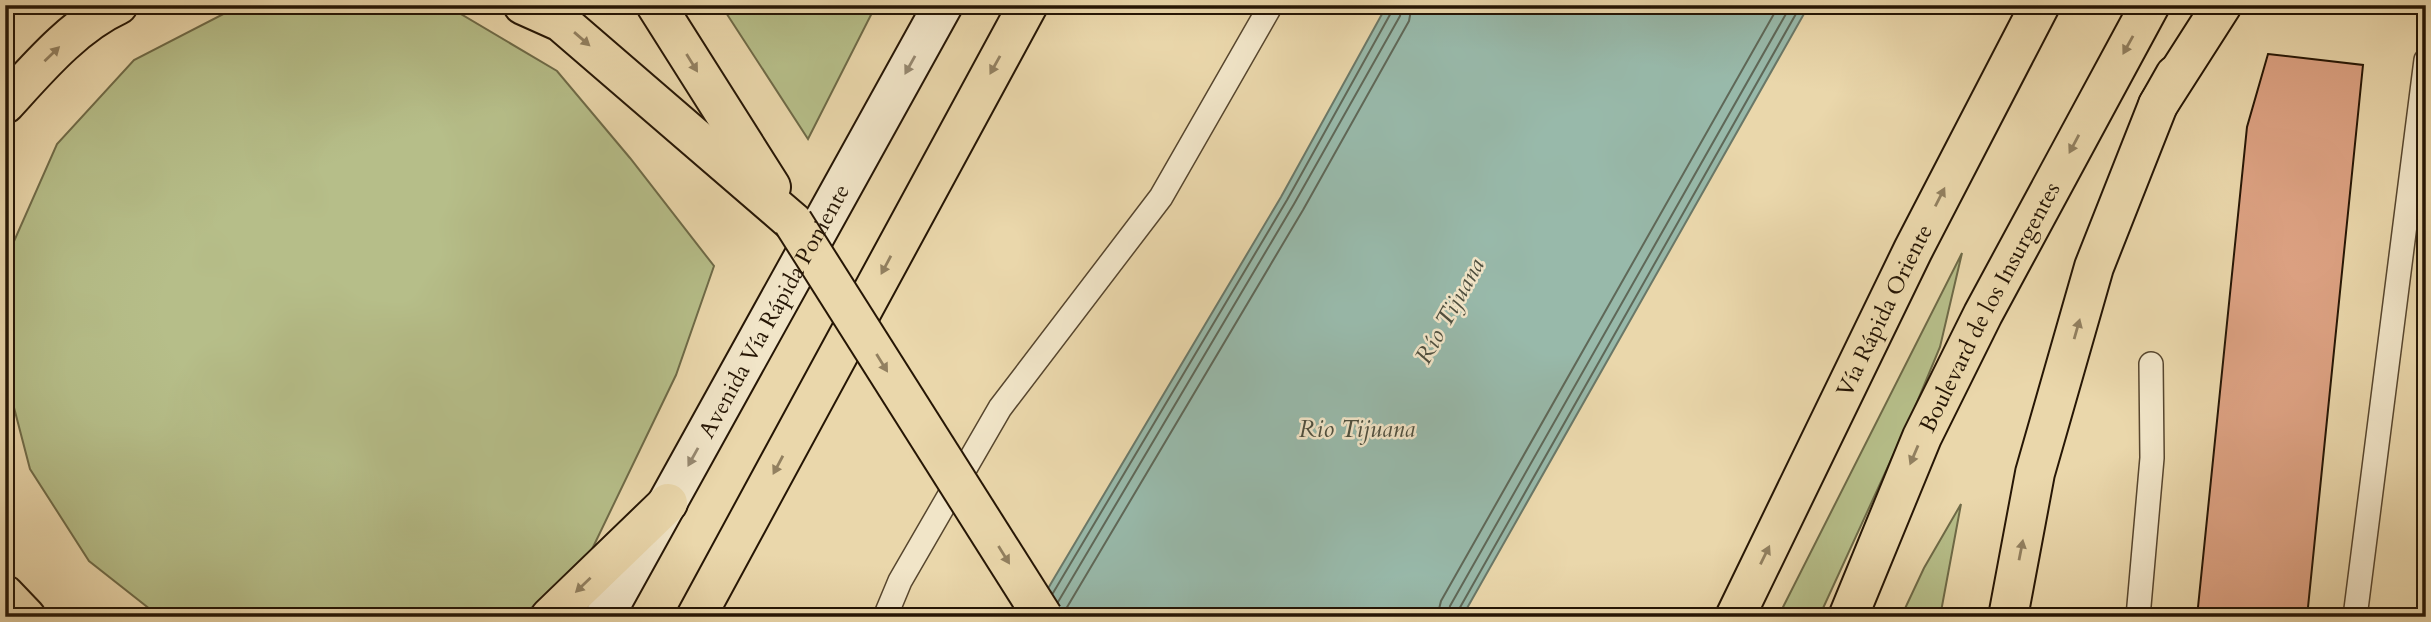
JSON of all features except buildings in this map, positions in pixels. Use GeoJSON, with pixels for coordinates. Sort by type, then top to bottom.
{"type":"FeatureCollection","features":[{"type":"Feature","properties":{"kind":"main road"},"geometry":{"type":"LineString","coordinates":[[5,104],[54,52],[105,11],[118,5]]}},
{"type":"Feature","properties":{"kind":"main road"},"geometry":{"type":"LineString","coordinates":[[523,5],[561,22],[793,222]]}},
{"type":"Feature","properties":{"kind":"main road"},"geometry":{"type":"LineString","coordinates":[[656,5],[1043,617]]}},
{"type":"Feature","properties":{"kind":"main road","name":"Avenida Vía Rápida Poniente"},"geometry":{"type":"LineString","coordinates":[[604,617],[943,5]]}},
{"type":"Feature","properties":{"kind":"main road"},"geometry":{"type":"LineString","coordinates":[[696,617],[1028,5]]}},
{"type":"Feature","properties":{"kind":"main road","name":"Vía Rápida Oriente"},"geometry":{"type":"LineString","coordinates":[[1735,617],[1913,250],[2040,5]]}},
{"type":"Feature","properties":{"kind":"main road","name":"Boulevard de los Insurgentes"},"geometry":{"type":"LineString","coordinates":[[1848,617],[1928,425],[1983,314],[2150,5]]}},
{"type":"Feature","properties":{"kind":"main road"},"geometry":{"type":"LineString","coordinates":[[2008,617],[2035,473],[2094,267],[2158,105],[2212,5]]}},
{"type":"Feature","properties":{"kind":"main road"},"geometry":{"type":"LineString","coordinates":[[2158,105],[2222,5]]}},
{"type":"Feature","properties":{"kind":"main road"},"geometry":{"type":"LineString","coordinates":[[550,617],[668,503]]}},
{"type":"Feature","properties":{"kind":"main road"},"geometry":{"type":"LineString","coordinates":[[5,595],[26,617]]}},
{"type":"Feature","properties":{"kind":"lane"},"geometry":{"type":"LineString","coordinates":[[885,617],[900,581],[1000,408],[1161,197],[1271,5]]}},
{"type":"Feature","properties":{"kind":"lane"},"geometry":{"type":"LineString","coordinates":[[2355,617],[2426,60]]}},
{"type":"Feature","properties":{"kind":"lane"},"geometry":{"type":"LineString","coordinates":[[2138,617],[2152,458],[2151,364]]}},
{"type":"Feature","properties":{"kind":"green space"},"geometry":{"type":"Polygon","coordinates":[[[252,5],[420,5],[459,13],[557,71],[630,158],[714,266],[676,375],[582,570],[519,617],[160,617],[89,561],[30,469],[5,373],[5,325],[11,248],[57,144],[134,60],[235,8],[252,5]]]}},
{"type":"Feature","properties":{"kind":"green space"},"geometry":{"type":"Polygon","coordinates":[[[721,5],[876,5],[808,139],[721,5]]]}},
{"type":"Feature","properties":{"kind":"green space"},"geometry":{"type":"Polygon","coordinates":[[[1962,253],[1940,347],[1819,617],[1778,617],[1962,253]]]}},
{"type":"Feature","properties":{"kind":"green space"},"geometry":{"type":"Polygon","coordinates":[[[1961,504],[1940,617],[1901,617],[1924,568],[1961,504]]]}},
{"type":"Feature","properties":{"kind":"water","name":"Rio Tijuana"},"geometry":{"type":"Polygon","coordinates":[[[1387,5],[1809,5],[1462,617],[1031,617],[1281,197],[1387,5]]]}},
{"type":"Feature","properties":{"kind":"water label","name":"Río Tijuana"},"geometry":{"type":"Point","coordinates":[1450,311]}}]}
